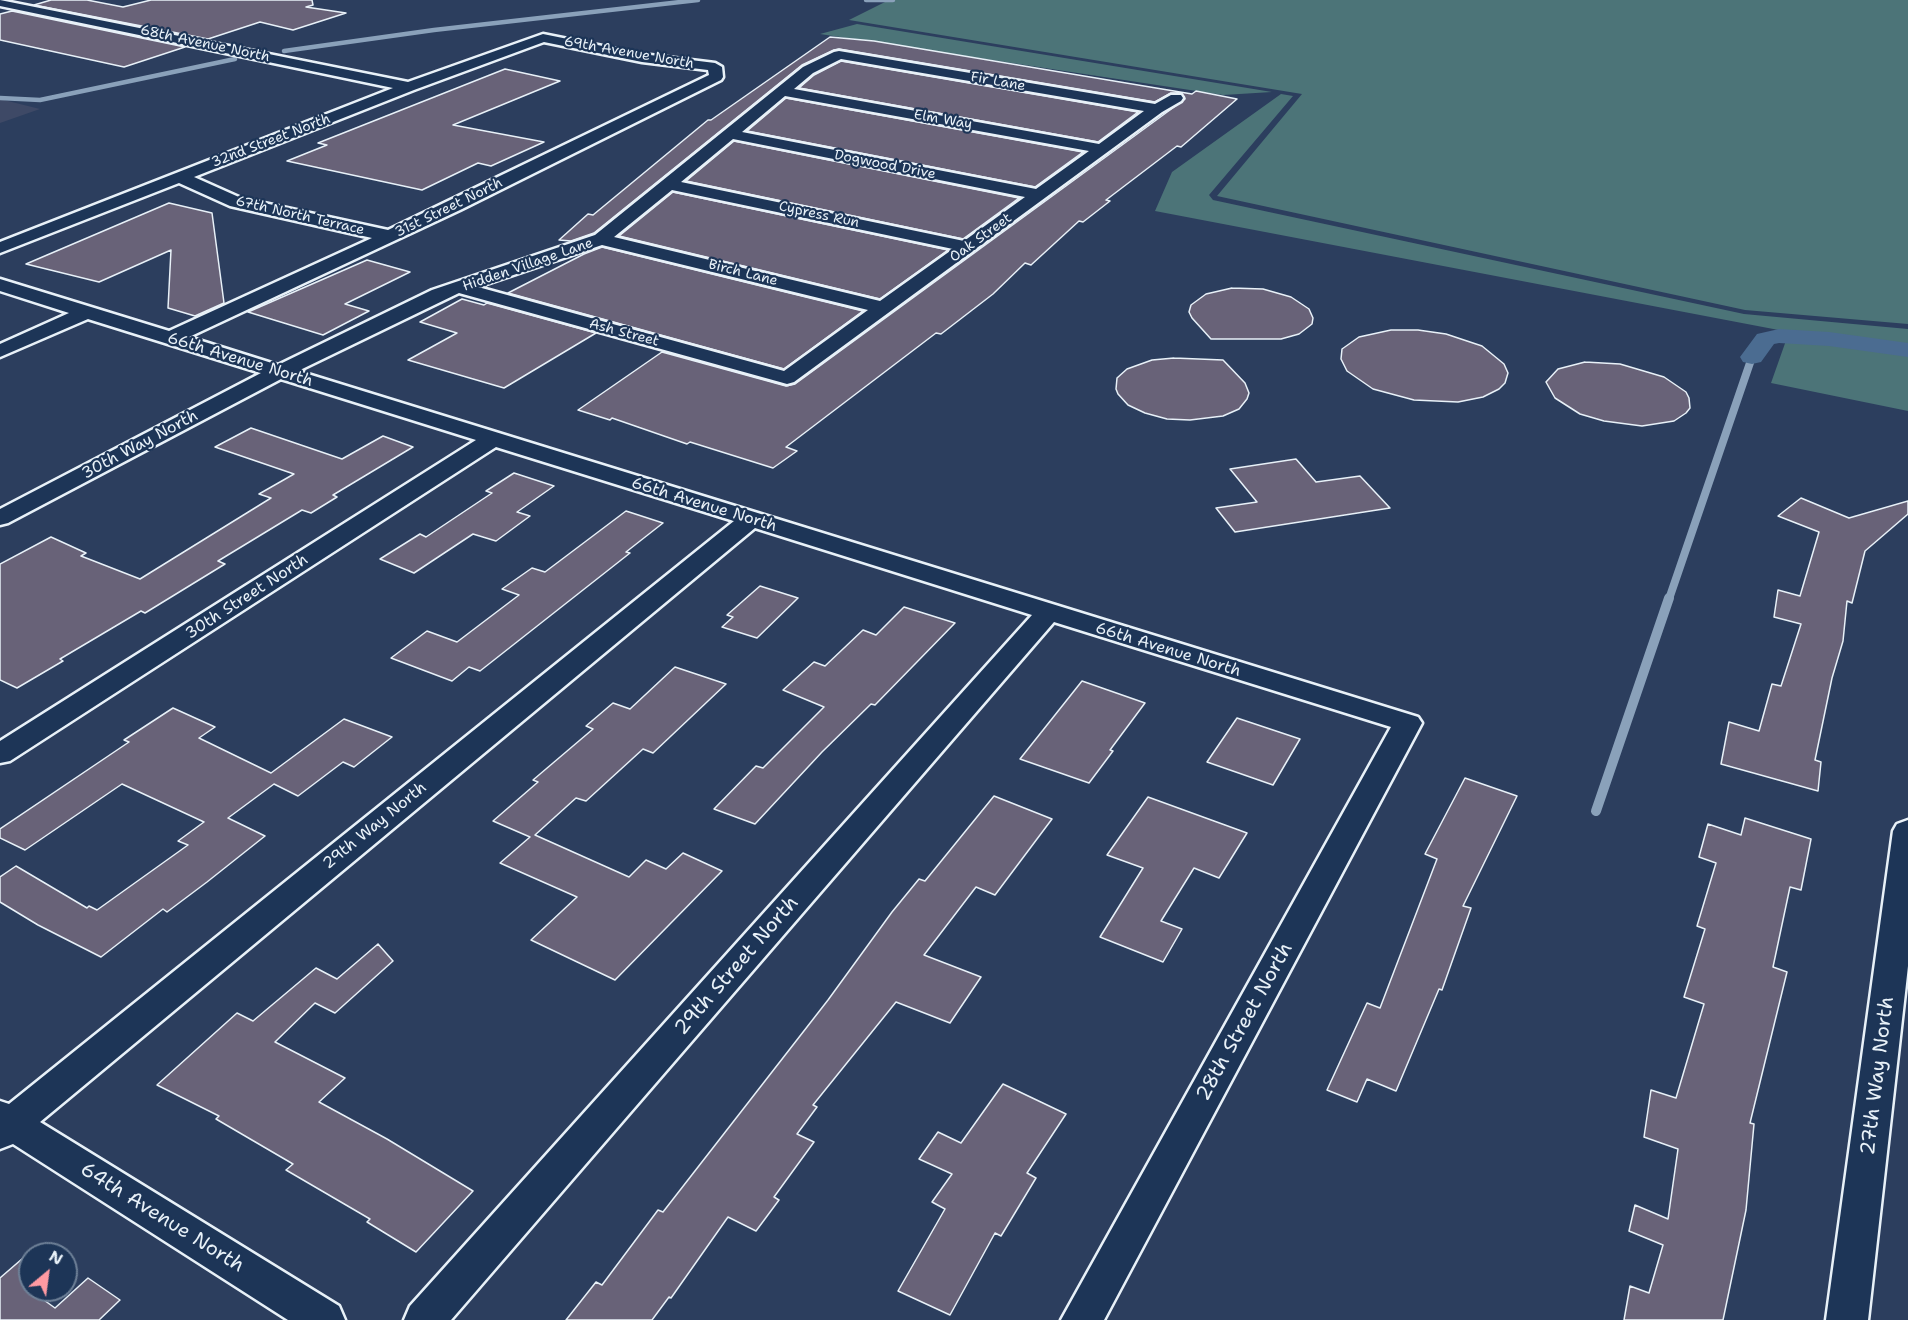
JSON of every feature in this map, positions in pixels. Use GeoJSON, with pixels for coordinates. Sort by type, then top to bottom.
{"type":"FeatureCollection","features":[{"type":"Feature","properties":{"kind":"street","name":"68th Avenue North"},"geometry":{"type":"LineString","coordinates":[[5,1],[409,87]]}},
{"type":"Feature","properties":{"kind":"street","name":"32nd Street North"},"geometry":{"type":"LineString","coordinates":[[0,248],[409,87],[543,38]]}},
{"type":"Feature","properties":{"kind":"street","name":"69th Avenue North"},"geometry":{"type":"LineString","coordinates":[[543,38],[642,58],[715,67]]}},
{"type":"Feature","properties":{"kind":"street","name":"Hidden Village Lane"},"geometry":{"type":"LineString","coordinates":[[279,372],[439,294],[601,239],[808,70],[839,55]]}},
{"type":"Feature","properties":{"kind":"street","name":"Fir Lane"},"geometry":{"type":"LineString","coordinates":[[839,55],[1157,109]]}},
{"type":"Feature","properties":{"kind":"street","name":"31st Street North"},"geometry":{"type":"LineString","coordinates":[[171,338],[389,236],[716,77],[715,67]]}},
{"type":"Feature","properties":{"kind":"street","name":"Elm Way"},"geometry":{"type":"LineString","coordinates":[[783,91],[1102,148]]}},
{"type":"Feature","properties":{"kind":"street","name":"Oak Street"},"geometry":{"type":"LineString","coordinates":[[787,378],[1102,148],[1176,98]]}},
{"type":"Feature","properties":{"kind":"street","name":"Dogwood Drive"},"geometry":{"type":"LineString","coordinates":[[730,134],[1039,195]]}},
{"type":"Feature","properties":{"kind":"street","name":"67th North Terrace"},"geometry":{"type":"LineString","coordinates":[[179,177],[236,202],[389,236]]}},
{"type":"Feature","properties":{"kind":"street","name":"Cypress Run"},"geometry":{"type":"LineString","coordinates":[[669,184],[968,247]]}},
{"type":"Feature","properties":{"kind":"street","name":"Birch Lane"},"geometry":{"type":"LineString","coordinates":[[601,239],[885,308]]}},
{"type":"Feature","properties":{"kind":"street","name":"66th Avenue North"},"geometry":{"type":"LineString","coordinates":[[0,285],[1048,613],[1408,723]]}},
{"type":"Feature","properties":{"kind":"street","name":"Ash Street"},"geometry":{"type":"LineString","coordinates":[[461,288],[787,378]]}},
{"type":"Feature","properties":{"kind":"street"},"geometry":{"type":"LineString","coordinates":[[0,351],[87,312]]}},
{"type":"Feature","properties":{"kind":"street","name":"30th Way North"},"geometry":{"type":"LineString","coordinates":[[0,518],[279,372]]}},
{"type":"Feature","properties":{"kind":"street","name":"30th Street North"},"geometry":{"type":"LineString","coordinates":[[0,754],[493,439]]}},
{"type":"Feature","properties":{"kind":"street","name":"29th Way North"},"geometry":{"type":"LineString","coordinates":[[4,1124],[750,520]]}},
{"type":"Feature","properties":{"kind":"street","name":"29th Street North"},"geometry":{"type":"LineString","coordinates":[[425,1320],[1048,613]]}},
{"type":"Feature","properties":{"kind":"street","name":"28th Street North"},"geometry":{"type":"LineString","coordinates":[[1082,1320],[1408,723]]}},
{"type":"Feature","properties":{"kind":"street","name":"27th Way North"},"geometry":{"type":"LineString","coordinates":[[1847,1320],[1908,831]]}},
{"type":"Feature","properties":{"kind":"street","name":"64th Avenue North"},"geometry":{"type":"LineString","coordinates":[[4,1124],[324,1320]]}},
{"type":"Feature","properties":{"kind":"shaded area"},"geometry":{"type":"Polygon","coordinates":[[[0,99],[40,109],[0,123],[0,99]]]}},
{"type":"Feature","properties":{"kind":"green space"},"geometry":{"type":"Polygon","coordinates":[[[889,0],[1908,0],[1908,324],[1745,310],[1217,196],[1302,94],[849,20],[889,0]]]}},
{"type":"Feature","properties":{"kind":"green space"},"geometry":{"type":"Polygon","coordinates":[[[857,24],[1272,92],[1223,95],[820,34],[857,24]]]}},
{"type":"Feature","properties":{"kind":"green space"},"geometry":{"type":"Polygon","coordinates":[[[1281,94],[1293,96],[1209,195],[1213,200],[1744,314],[1908,329],[1908,411],[1771,383],[1789,332],[1155,211],[1172,172],[1281,94]]]}},
{"type":"Feature","properties":{"kind":"building"},"geometry":{"type":"Polygon","coordinates":[[[51,0],[87,0],[123,7],[151,0],[312,0],[313,5],[306,7],[346,13],[293,30],[260,22],[208,39],[34,5],[51,0]]]}},
{"type":"Feature","properties":{"kind":"building"},"geometry":{"type":"Polygon","coordinates":[[[12,11],[185,47],[124,67],[0,40],[0,14],[12,11]]]}},
{"type":"Feature","properties":{"kind":"building"},"geometry":{"type":"Polygon","coordinates":[[[830,37],[874,41],[1192,94],[1196,91],[1237,99],[1181,147],[1177,146],[1106,200],[1110,201],[1083,222],[1079,221],[1031,265],[1025,263],[993,294],[941,334],[936,333],[786,447],[797,451],[773,468],[690,442],[687,444],[612,418],[610,420],[578,410],[662,352],[786,386],[795,384],[1185,99],[1181,93],[1171,93],[1155,102],[834,50],[802,65],[594,233],[571,241],[559,240],[588,214],[593,215],[708,120],[830,37]]]}},
{"type":"Feature","properties":{"kind":"building"},"geometry":{"type":"Polygon","coordinates":[[[841,61],[1138,112],[1098,142],[799,88],[814,75],[841,61]]]}},
{"type":"Feature","properties":{"kind":"building"},"geometry":{"type":"Polygon","coordinates":[[[505,69],[560,81],[453,125],[544,142],[491,166],[478,163],[422,190],[287,161],[327,145],[318,143],[505,69]]]}},
{"type":"Feature","properties":{"kind":"building"},"geometry":{"type":"Polygon","coordinates":[[[786,98],[1083,152],[1035,187],[747,131],[786,98]]]}},
{"type":"Feature","properties":{"kind":"building"},"geometry":{"type":"Polygon","coordinates":[[[734,141],[1019,198],[963,239],[686,181],[734,141]]]}},
{"type":"Feature","properties":{"kind":"building"},"geometry":{"type":"Polygon","coordinates":[[[673,192],[948,250],[880,299],[619,236],[673,192]]]}},
{"type":"Feature","properties":{"kind":"building"},"geometry":{"type":"Polygon","coordinates":[[[169,203],[212,213],[224,303],[195,316],[168,308],[171,250],[99,282],[26,264],[169,203]]]}},
{"type":"Feature","properties":{"kind":"building"},"geometry":{"type":"Polygon","coordinates":[[[602,247],[863,311],[784,369],[508,293],[602,247]]]}},
{"type":"Feature","properties":{"kind":"building"},"geometry":{"type":"Polygon","coordinates":[[[367,260],[410,272],[345,304],[369,311],[323,335],[248,312],[367,260]]]}},
{"type":"Feature","properties":{"kind":"building"},"geometry":{"type":"Polygon","coordinates":[[[1232,288],[1263,289],[1291,297],[1309,309],[1313,318],[1312,324],[1299,334],[1281,339],[1211,339],[1192,318],[1189,312],[1191,305],[1206,294],[1232,288]]]}},
{"type":"Feature","properties":{"kind":"building"},"geometry":{"type":"Polygon","coordinates":[[[462,299],[484,305],[487,303],[596,333],[504,388],[408,360],[457,333],[420,322],[462,299]]]}},
{"type":"Feature","properties":{"kind":"building"},"geometry":{"type":"Polygon","coordinates":[[[1391,330],[1418,330],[1446,334],[1482,346],[1504,364],[1508,373],[1505,383],[1499,389],[1483,397],[1458,402],[1414,400],[1373,389],[1347,371],[1341,359],[1342,349],[1359,337],[1391,330]]]}},
{"type":"Feature","properties":{"kind":"building"},"geometry":{"type":"Polygon","coordinates":[[[1174,358],[1223,360],[1245,383],[1249,393],[1247,399],[1239,409],[1223,416],[1190,420],[1167,419],[1145,413],[1128,405],[1118,394],[1117,378],[1127,369],[1152,360],[1174,358]]]}},
{"type":"Feature","properties":{"kind":"building"},"geometry":{"type":"Polygon","coordinates":[[[1585,362],[1620,364],[1664,377],[1686,392],[1690,408],[1674,421],[1642,426],[1604,421],[1580,414],[1555,398],[1546,382],[1558,369],[1585,362]]]}},
{"type":"Feature","properties":{"kind":"building"},"geometry":{"type":"Polygon","coordinates":[[[251,428],[342,459],[383,436],[413,447],[333,495],[337,497],[311,513],[302,510],[218,561],[225,564],[145,613],[141,611],[60,659],[63,661],[17,688],[0,680],[0,564],[51,537],[86,553],[81,556],[140,579],[271,498],[259,494],[294,474],[215,447],[251,428]]]}},
{"type":"Feature","properties":{"kind":"building"},"geometry":{"type":"Polygon","coordinates":[[[1296,459],[1316,482],[1360,476],[1390,508],[1235,532],[1216,508],[1257,502],[1230,469],[1296,459]]]}},
{"type":"Feature","properties":{"kind":"building"},"geometry":{"type":"Polygon","coordinates":[[[514,473],[554,486],[517,512],[530,516],[496,541],[473,534],[414,573],[380,559],[420,534],[426,537],[492,493],[486,491],[514,473]]]}},
{"type":"Feature","properties":{"kind":"building"},"geometry":{"type":"Polygon","coordinates":[[[1801,498],[1849,518],[1908,501],[1908,514],[1865,551],[1852,603],[1847,601],[1843,641],[1832,678],[1815,760],[1821,762],[1818,791],[1721,764],[1729,722],[1759,731],[1772,684],[1781,686],[1801,624],[1774,617],[1778,590],[1800,596],[1819,532],[1778,516],[1801,498]]]}},
{"type":"Feature","properties":{"kind":"building"},"geometry":{"type":"Polygon","coordinates":[[[626,511],[663,523],[626,552],[630,553],[480,671],[469,667],[452,681],[391,658],[427,631],[457,642],[519,595],[502,589],[532,568],[545,572],[626,511]]]}},
{"type":"Feature","properties":{"kind":"building"},"geometry":{"type":"Polygon","coordinates":[[[760,586],[798,598],[757,638],[722,627],[733,617],[727,615],[760,586]]]}},
{"type":"Feature","properties":{"kind":"building"},"geometry":{"type":"Polygon","coordinates":[[[904,607],[955,623],[875,705],[871,704],[822,752],[755,824],[714,809],[756,766],[763,768],[824,707],[783,690],[814,662],[825,666],[863,630],[876,635],[904,607]]]}},
{"type":"Feature","properties":{"kind":"building"},"geometry":{"type":"Polygon","coordinates":[[[675,667],[726,684],[653,753],[643,749],[586,801],[576,798],[535,835],[629,877],[646,860],[666,869],[683,853],[722,871],[615,980],[531,940],[577,897],[500,863],[530,837],[493,821],[538,782],[533,780],[593,729],[586,726],[613,703],[630,709],[675,667]]]}},
{"type":"Feature","properties":{"kind":"building"},"geometry":{"type":"Polygon","coordinates":[[[1082,681],[1145,703],[1089,783],[1020,759],[1082,681]]]}},
{"type":"Feature","properties":{"kind":"building"},"geometry":{"type":"Polygon","coordinates":[[[173,708],[215,727],[199,738],[271,773],[344,719],[392,737],[354,767],[343,762],[298,796],[274,784],[228,818],[265,836],[167,912],[163,909],[101,957],[38,925],[0,902],[0,877],[16,866],[87,908],[89,906],[97,910],[188,845],[178,841],[204,822],[122,784],[25,850],[0,838],[0,829],[129,742],[124,740],[173,708]]]}},
{"type":"Feature","properties":{"kind":"building"},"geometry":{"type":"Polygon","coordinates":[[[1237,718],[1300,739],[1273,785],[1207,762],[1237,718]]]}},
{"type":"Feature","properties":{"kind":"building"},"geometry":{"type":"Polygon","coordinates":[[[1465,778],[1517,796],[1463,906],[1471,908],[1442,990],[1439,989],[1396,1091],[1367,1079],[1357,1102],[1327,1090],[1367,1003],[1380,1008],[1437,859],[1425,854],[1465,778]]]}},
{"type":"Feature","properties":{"kind":"building"},"geometry":{"type":"Polygon","coordinates":[[[994,796],[1052,819],[995,895],[976,887],[924,955],[981,977],[950,1023],[896,1002],[813,1105],[817,1107],[797,1134],[814,1142],[774,1197],[779,1200],[756,1231],[728,1217],[671,1298],[669,1297],[652,1320],[566,1320],[596,1282],[602,1285],[658,1210],[663,1212],[828,1000],[892,912],[919,879],[925,881],[994,796]]]}},
{"type":"Feature","properties":{"kind":"building"},"geometry":{"type":"Polygon","coordinates":[[[1148,797],[1247,833],[1219,878],[1194,868],[1161,921],[1182,929],[1163,962],[1100,937],[1143,868],[1107,855],[1148,797]]]}},
{"type":"Feature","properties":{"kind":"building"},"geometry":{"type":"Polygon","coordinates":[[[1745,818],[1811,839],[1801,890],[1790,887],[1773,967],[1787,972],[1750,1123],[1754,1124],[1746,1210],[1723,1320],[1624,1320],[1630,1286],[1649,1293],[1663,1245],[1629,1231],[1635,1205],[1668,1219],[1678,1149],[1644,1137],[1651,1090],[1676,1098],[1704,1004],[1684,997],[1705,929],[1697,926],[1716,863],[1699,857],[1708,824],[1741,835],[1745,818]]]}},
{"type":"Feature","properties":{"kind":"building"},"geometry":{"type":"Polygon","coordinates":[[[378,944],[393,961],[335,1013],[315,1003],[275,1042],[345,1078],[319,1102],[387,1139],[473,1191],[416,1252],[367,1222],[370,1219],[286,1170],[293,1164],[216,1119],[219,1116],[157,1085],[237,1013],[253,1021],[316,968],[337,979],[378,944]]]}},
{"type":"Feature","properties":{"kind":"building"},"geometry":{"type":"Polygon","coordinates":[[[1003,1084],[1066,1114],[1027,1173],[1036,1178],[1001,1236],[995,1233],[950,1315],[898,1291],[945,1209],[932,1202],[952,1174],[919,1159],[938,1132],[961,1143],[1003,1084]]]}},
{"type":"Feature","properties":{"kind":"building"},"geometry":{"type":"Polygon","coordinates":[[[18,1262],[18,1302],[47,1302],[55,1308],[62,1302],[78,1302],[78,1287],[88,1278],[120,1300],[99,1320],[0,1320],[0,1278],[18,1262]]]}},
{"type":"Feature","properties":{"kind":"waterway"},"geometry":{"type":"LineString","coordinates":[[284,51],[434,30],[698,0]]}},
{"type":"Feature","properties":{"kind":"waterway"},"geometry":{"type":"LineString","coordinates":[[866,0],[893,0]]}},
{"type":"Feature","properties":{"kind":"waterway"},"geometry":{"type":"LineString","coordinates":[[0,98],[40,100],[235,59]]}},
{"type":"Feature","properties":{"kind":"waterway"},"geometry":{"type":"LineString","coordinates":[[1752,357],[1766,339],[1779,336],[1829,339],[1908,350]]}},
{"type":"Feature","properties":{"kind":"waterway"},"geometry":{"type":"LineString","coordinates":[[1669,599],[1752,357]]}},
{"type":"Feature","properties":{"kind":"waterway"},"geometry":{"type":"LineString","coordinates":[[1596,811],[1669,598]]}}]}
